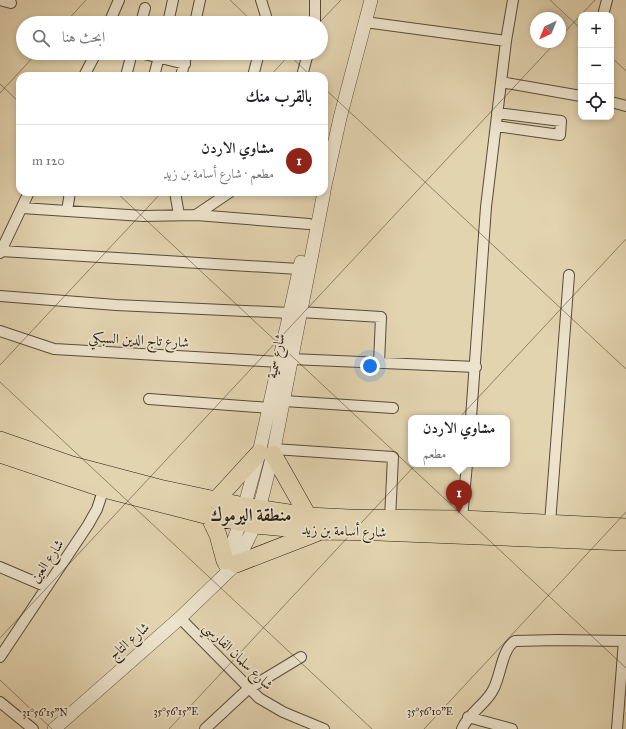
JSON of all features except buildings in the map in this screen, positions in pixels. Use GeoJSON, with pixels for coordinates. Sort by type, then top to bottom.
{"type":"FeatureCollection","features":[{"type":"Feature","properties":{"kind":"highway","name":"شارع أسامة بن زيد"},"geometry":{"type":"LineString","coordinates":[[0,440],[105,482],[308,516],[462,520],[626,527]]}},
{"type":"Feature","properties":{"kind":"highway"},"geometry":{"type":"LineString","coordinates":[[216,500],[269,452],[308,516]]}},
{"type":"Feature","properties":{"kind":"highway","name":"شارع أسامة بن زيد"},"geometry":{"type":"LineString","coordinates":[[0,454],[105,482],[209,516],[247,524],[320,531],[626,542]]}},
{"type":"Feature","properties":{"kind":"highway"},"geometry":{"type":"LineString","coordinates":[[209,516],[218,535],[228,567],[320,531]]}},
{"type":"Feature","properties":{"kind":"street"},"geometry":{"type":"LineString","coordinates":[[0,0],[12,3]]}},
{"type":"Feature","properties":{"kind":"street"},"geometry":{"type":"LineString","coordinates":[[113,16],[119,0]]}},
{"type":"Feature","properties":{"kind":"street"},"geometry":{"type":"LineString","coordinates":[[170,16],[174,0]]}},
{"type":"Feature","properties":{"kind":"street"},"geometry":{"type":"LineString","coordinates":[[197,16],[200,0]]}},
{"type":"Feature","properties":{"kind":"street"},"geometry":{"type":"LineString","coordinates":[[260,0],[266,16]]}},
{"type":"Feature","properties":{"kind":"street"},"geometry":{"type":"LineString","coordinates":[[315,0],[315,16]]}},
{"type":"Feature","properties":{"kind":"street"},"geometry":{"type":"LineString","coordinates":[[328,133],[336,98],[364,0]]}},
{"type":"Feature","properties":{"kind":"street","name":"شارع سمية"},"geometry":{"type":"LineString","coordinates":[[328,173],[340,118],[371,0]]}},
{"type":"Feature","properties":{"kind":"street"},"geometry":{"type":"LineString","coordinates":[[471,415],[476,367],[485,221],[506,40],[513,0]]}},
{"type":"Feature","properties":{"kind":"street"},"geometry":{"type":"LineString","coordinates":[[604,12],[607,0]]}},
{"type":"Feature","properties":{"kind":"street"},"geometry":{"type":"LineString","coordinates":[[143,16],[146,8]]}},
{"type":"Feature","properties":{"kind":"street"},"geometry":{"type":"LineString","coordinates":[[366,22],[506,40]]}},
{"type":"Feature","properties":{"kind":"street"},"geometry":{"type":"LineString","coordinates":[[86,72],[92,60]]}},
{"type":"Feature","properties":{"kind":"street"},"geometry":{"type":"LineString","coordinates":[[127,72],[130,60]]}},
{"type":"Feature","properties":{"kind":"street"},"geometry":{"type":"LineString","coordinates":[[155,72],[158,60]]}},
{"type":"Feature","properties":{"kind":"street"},"geometry":{"type":"LineString","coordinates":[[173,60],[185,64]]}},
{"type":"Feature","properties":{"kind":"street"},"geometry":{"type":"LineString","coordinates":[[182,72],[186,60]]}},
{"type":"Feature","properties":{"kind":"street"},"geometry":{"type":"LineString","coordinates":[[254,72],[257,60]]}},
{"type":"Feature","properties":{"kind":"street"},"geometry":{"type":"LineString","coordinates":[[303,72],[306,60]]}},
{"type":"Feature","properties":{"kind":"street"},"geometry":{"type":"LineString","coordinates":[[501,82],[578,95]]}},
{"type":"Feature","properties":{"kind":"street"},"geometry":{"type":"LineString","coordinates":[[614,103],[626,106]]}},
{"type":"Feature","properties":{"kind":"street"},"geometry":{"type":"LineString","coordinates":[[496,126],[560,135],[561,121],[497,113]]}},
{"type":"Feature","properties":{"kind":"street"},"geometry":{"type":"LineString","coordinates":[[27,196],[1,252],[299,269]]}},
{"type":"Feature","properties":{"kind":"street"},"geometry":{"type":"LineString","coordinates":[[68,211],[70,196]]}},
{"type":"Feature","properties":{"kind":"street"},"geometry":{"type":"LineString","coordinates":[[176,196],[179,215]]}},
{"type":"Feature","properties":{"kind":"street"},"geometry":{"type":"LineString","coordinates":[[196,215],[224,196]]}},
{"type":"Feature","properties":{"kind":"street","name":"شارع سمية"},"geometry":{"type":"LineString","coordinates":[[295,313],[299,269],[315,196]]}},
{"type":"Feature","properties":{"kind":"street","name":"شارع سمية"},"geometry":{"type":"LineString","coordinates":[[247,524],[284,401],[286,361],[295,313],[323,196]]}},
{"type":"Feature","properties":{"kind":"street"},"geometry":{"type":"LineString","coordinates":[[22,208],[143,216],[196,215],[309,224]]}},
{"type":"Feature","properties":{"kind":"street"},"geometry":{"type":"LineString","coordinates":[[550,524],[568,275]]}},
{"type":"Feature","properties":{"kind":"street"},"geometry":{"type":"LineString","coordinates":[[0,296],[116,305],[381,317],[379,363]]}},
{"type":"Feature","properties":{"kind":"street","name":"شارع تاج الدين السبكي"},"geometry":{"type":"LineString","coordinates":[[0,331],[54,349],[286,361],[476,367]]}},
{"type":"Feature","properties":{"kind":"street","name":"شارع سمية"},"geometry":{"type":"LineString","coordinates":[[269,452],[270,408],[286,361]]}},
{"type":"Feature","properties":{"kind":"street"},"geometry":{"type":"LineString","coordinates":[[149,399],[270,408]]}},
{"type":"Feature","properties":{"kind":"street"},"geometry":{"type":"LineString","coordinates":[[284,401],[393,408]]}},
{"type":"Feature","properties":{"kind":"street"},"geometry":{"type":"LineString","coordinates":[[269,452],[393,457],[390,519]]}},
{"type":"Feature","properties":{"kind":"street"},"geometry":{"type":"LineString","coordinates":[[462,520],[467,467]]}},
{"type":"Feature","properties":{"kind":"street","name":"شارع العين"},"geometry":{"type":"LineString","coordinates":[[0,657],[88,525],[97,508],[105,482]]}},
{"type":"Feature","properties":{"kind":"street","name":"شارع التاج"},"geometry":{"type":"LineString","coordinates":[[54,729],[180,618],[228,567],[247,524]]}},
{"type":"Feature","properties":{"kind":"street"},"geometry":{"type":"LineString","coordinates":[[0,567],[47,587]]}},
{"type":"Feature","properties":{"kind":"street","name":"شارع سلمان الفارسي"},"geometry":{"type":"LineString","coordinates":[[180,618],[248,689],[268,704],[324,729]]}},
{"type":"Feature","properties":{"kind":"street"},"geometry":{"type":"LineString","coordinates":[[462,729],[468,717],[493,691],[498,681],[506,649],[515,641],[557,640],[625,641],[617,729]]}},
{"type":"Feature","properties":{"kind":"street"},"geometry":{"type":"LineString","coordinates":[[205,729],[248,689],[301,657]]}},
{"type":"Feature","properties":{"kind":"street"},"geometry":{"type":"LineString","coordinates":[[0,702],[33,729]]}},
{"type":"Feature","properties":{"kind":"street"},"geometry":{"type":"LineString","coordinates":[[468,717],[512,729]]}},
{"type":"Feature","properties":{"kind":"place","name":"مشاوي الاردن"},"geometry":{"type":"Point","coordinates":[459,513]}},
{"type":"Feature","properties":{"kind":"district","name":"منطقة اليرموك"},"geometry":{"type":"Point","coordinates":[251,515]}}]}
